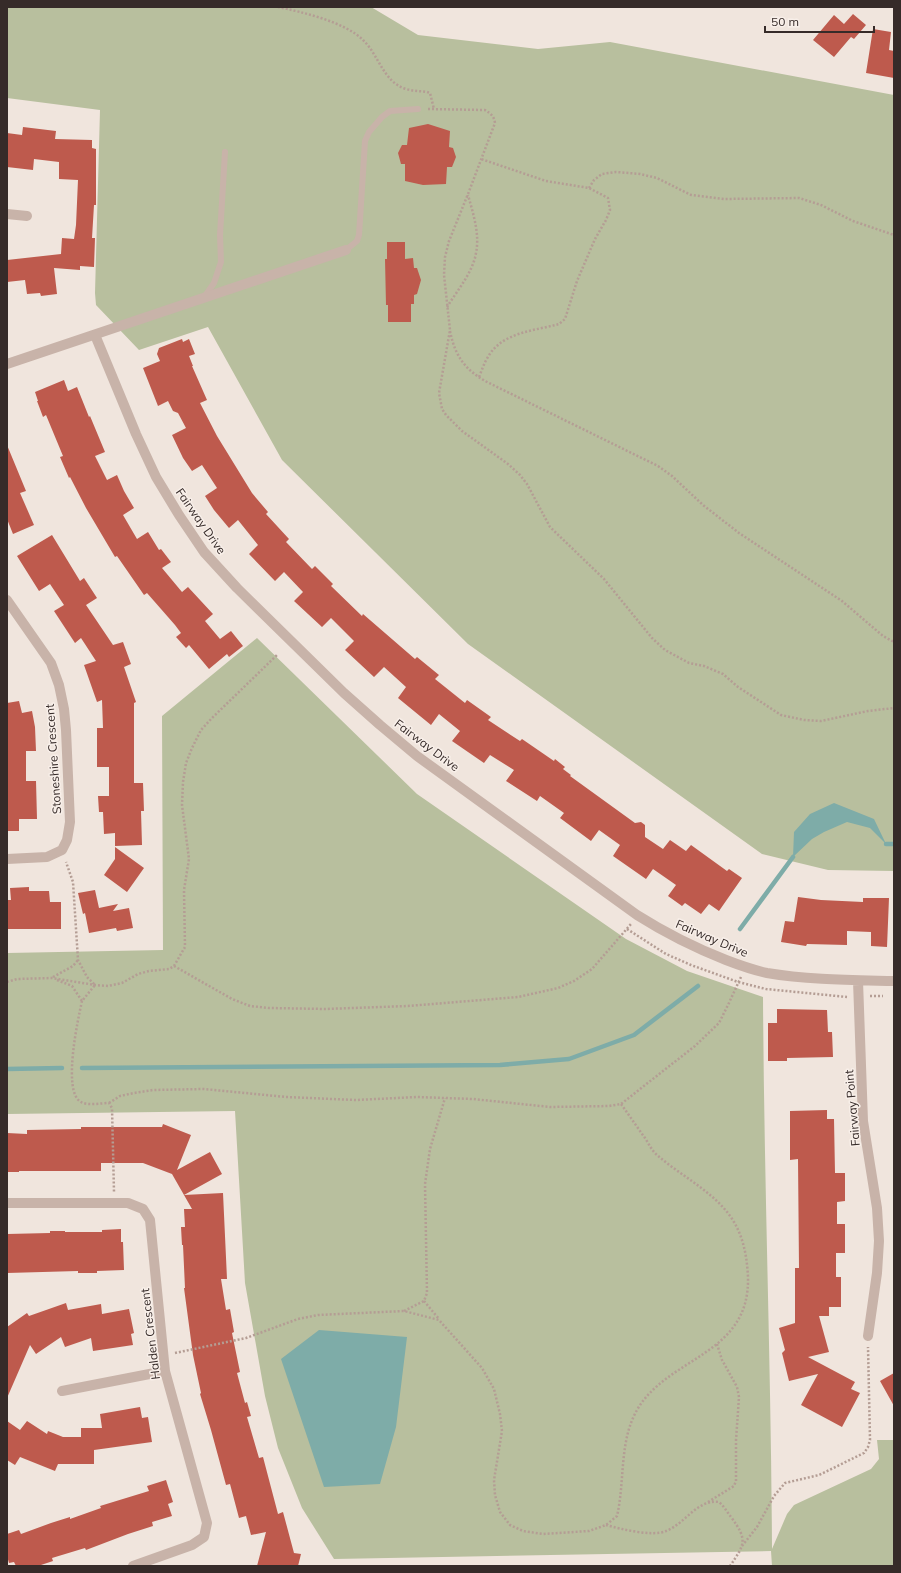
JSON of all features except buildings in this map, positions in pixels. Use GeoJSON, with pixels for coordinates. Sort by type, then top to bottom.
{"type":"FeatureCollection","features":[{"type":"Feature","properties":{"kind":"street"},"geometry":{"type":"LineString","coordinates":[[7,214],[27,216]]}},
{"type":"Feature","properties":{"kind":"street"},"geometry":{"type":"LineString","coordinates":[[7,364],[346,250]]}},
{"type":"Feature","properties":{"kind":"street","name":"Fairway Drive"},"geometry":{"type":"LineString","coordinates":[[95,335],[136,434],[156,477],[204,552],[237,588],[318,669],[380,725],[418,756],[637,915],[682,942],[745,967],[765,973],[794,977],[894,981]]}},
{"type":"Feature","properties":{"kind":"street","name":"Stoneshire Crescent"},"geometry":{"type":"LineString","coordinates":[[7,600],[50,663],[60,691],[64,709],[70,822],[67,840],[62,850]]}},
{"type":"Feature","properties":{"kind":"street"},"geometry":{"type":"LineString","coordinates":[[7,859],[47,857],[62,850]]}},
{"type":"Feature","properties":{"kind":"street","name":"Fairway Point"},"geometry":{"type":"LineString","coordinates":[[858,980],[863,1121],[877,1208],[879,1241],[877,1273],[868,1336]]}},
{"type":"Feature","properties":{"kind":"street","name":"Halden Crescent"},"geometry":{"type":"LineString","coordinates":[[7,1203],[128,1203],[143,1209],[150,1220],[165,1372],[207,1523],[204,1537],[192,1545],[133,1566]]}},
{"type":"Feature","properties":{"kind":"street"},"geometry":{"type":"LineString","coordinates":[[62,1391],[165,1372]]}},
{"type":"Feature","properties":{"kind":"lane"},"geometry":{"type":"LineString","coordinates":[[346,250],[357,241],[359,235],[365,141],[369,132],[382,117],[390,111],[418,109]]}},
{"type":"Feature","properties":{"kind":"lane"},"geometry":{"type":"LineString","coordinates":[[201,300],[212,287],[221,262],[220,235],[224,152]]}},
{"type":"Feature","properties":{"kind":"path"},"geometry":{"type":"LineString","coordinates":[[278,7],[312,15],[353,32],[363,39],[389,78],[394,83],[405,89],[427,92],[430,94],[434,109]]}},
{"type":"Feature","properties":{"kind":"path"},"geometry":{"type":"LineString","coordinates":[[418,109],[485,110],[491,113],[494,117],[493,129],[449,241],[445,257],[444,275],[452,342],[461,360],[471,372],[658,466],[672,476],[704,505],[739,533],[842,601],[883,636],[894,642]]}},
{"type":"Feature","properties":{"kind":"path"},"geometry":{"type":"LineString","coordinates":[[479,377],[488,356],[498,344],[507,338],[559,324],[565,319],[577,282],[595,239],[610,210],[608,198],[589,188],[546,181],[481,159]]}},
{"type":"Feature","properties":{"kind":"path"},"geometry":{"type":"LineString","coordinates":[[589,188],[594,180],[602,174],[616,172],[640,174],[657,178],[691,195],[724,199],[799,198],[821,206],[853,222],[894,235]]}},
{"type":"Feature","properties":{"kind":"path"},"geometry":{"type":"LineString","coordinates":[[447,307],[474,262],[476,252],[475,224],[468,194]]}},
{"type":"Feature","properties":{"kind":"path"},"geometry":{"type":"LineString","coordinates":[[450,330],[439,393],[442,409],[446,415],[462,431],[508,464],[520,475],[527,484],[550,527],[604,579],[652,638],[665,650],[689,663],[704,666],[723,674],[738,687],[781,715],[804,720],[821,721],[868,711],[894,708]]}},
{"type":"Feature","properties":{"kind":"path"},"geometry":{"type":"LineString","coordinates":[[7,982],[17,979],[52,978],[95,986],[108,986],[122,983],[138,974],[149,971],[169,969],[174,966],[185,948],[184,890],[190,859],[182,805],[186,763],[202,730],[212,718],[277,655]]}},
{"type":"Feature","properties":{"kind":"path"},"geometry":{"type":"LineString","coordinates":[[62,850],[74,882],[78,960],[87,976],[95,986]]}},
{"type":"Feature","properties":{"kind":"path"},"geometry":{"type":"LineString","coordinates":[[174,966],[232,999],[250,1006],[269,1008],[325,1009],[408,1006],[518,997],[558,988],[574,981],[592,969],[627,929],[637,915]]}},
{"type":"Feature","properties":{"kind":"path"},"geometry":{"type":"LineString","coordinates":[[52,978],[68,969],[78,960]]}},
{"type":"Feature","properties":{"kind":"path"},"geometry":{"type":"LineString","coordinates":[[95,986],[82,1001],[73,1044],[72,1071],[76,1098],[82,1103],[109,1103],[120,1096],[153,1090],[204,1089],[286,1097],[356,1100],[417,1097],[473,1099],[550,1107],[609,1106],[620,1104],[695,1046],[719,1023],[745,967]]}},
{"type":"Feature","properties":{"kind":"path"},"geometry":{"type":"LineString","coordinates":[[52,978],[72,986],[82,1001]]}},
{"type":"Feature","properties":{"kind":"path"},"geometry":{"type":"LineString","coordinates":[[424,1301],[428,1284],[426,1184],[430,1149],[445,1098]]}},
{"type":"Feature","properties":{"kind":"path"},"geometry":{"type":"LineString","coordinates":[[109,1103],[112,1108],[115,1203]]}},
{"type":"Feature","properties":{"kind":"path"},"geometry":{"type":"LineString","coordinates":[[424,1301],[482,1368],[494,1389],[500,1414],[502,1431],[494,1480],[494,1495],[500,1512],[510,1525],[523,1531],[543,1534],[589,1531],[606,1525],[617,1516],[626,1446],[636,1411],[647,1395],[665,1380],[717,1344],[731,1330],[741,1315],[746,1303],[748,1283],[747,1261],[743,1242],[735,1223],[725,1209],[656,1154],[620,1104]]}},
{"type":"Feature","properties":{"kind":"path"},"geometry":{"type":"LineString","coordinates":[[404,1311],[424,1301]]}},
{"type":"Feature","properties":{"kind":"path"},"geometry":{"type":"LineString","coordinates":[[163,1355],[246,1338],[298,1319],[318,1315],[404,1311],[439,1320]]}},
{"type":"Feature","properties":{"kind":"path"},"geometry":{"type":"LineString","coordinates":[[730,1566],[742,1546],[757,1527],[774,1496],[785,1483],[819,1475],[864,1453],[868,1447],[870,1440],[868,1336]]}},
{"type":"Feature","properties":{"kind":"path"},"geometry":{"type":"LineString","coordinates":[[606,1525],[633,1532],[659,1533],[666,1531],[734,1486],[736,1481],[736,1440],[739,1397],[737,1387],[722,1360],[717,1344]]}},
{"type":"Feature","properties":{"kind":"path"},"geometry":{"type":"LineString","coordinates":[[708,1502],[719,1502],[722,1504],[742,1534],[742,1546]]}},
{"type":"Feature","properties":{"kind":"green space"},"geometry":{"type":"Polygon","coordinates":[[[7,7],[371,7],[418,35],[538,49],[610,42],[894,95],[894,871],[828,870],[762,854],[468,644],[282,460],[208,327],[139,350],[96,305],[95,293],[100,110],[7,98],[7,7]]]}},
{"type":"Feature","properties":{"kind":"green space"},"geometry":{"type":"Polygon","coordinates":[[[257,638],[417,794],[626,939],[687,971],[763,997],[772,1549],[787,1514],[794,1505],[871,1469],[879,1459],[877,1440],[894,1440],[894,1566],[772,1566],[771,1551],[334,1559],[302,1508],[278,1448],[265,1396],[245,1283],[235,1111],[7,1114],[7,953],[163,950],[162,716],[257,638]]]}},
{"type":"Feature","properties":{"kind":"water"},"geometry":{"type":"Polygon","coordinates":[[[834,803],[874,819],[886,844],[870,828],[847,822],[812,839],[793,857],[794,832],[810,814],[834,803]]]}},
{"type":"Feature","properties":{"kind":"water"},"geometry":{"type":"Polygon","coordinates":[[[319,1330],[407,1337],[396,1427],[380,1484],[324,1487],[281,1359],[319,1330]]]}},
{"type":"Feature","properties":{"kind":"waterway"},"geometry":{"type":"LineString","coordinates":[[886,844],[894,844]]}},
{"type":"Feature","properties":{"kind":"waterway"},"geometry":{"type":"LineString","coordinates":[[740,929],[793,857]]}},
{"type":"Feature","properties":{"kind":"waterway"},"geometry":{"type":"LineString","coordinates":[[82,1068],[500,1065],[569,1059],[634,1035],[698,986]]}},
{"type":"Feature","properties":{"kind":"waterway"},"geometry":{"type":"LineString","coordinates":[[7,1069],[62,1068]]}}]}
